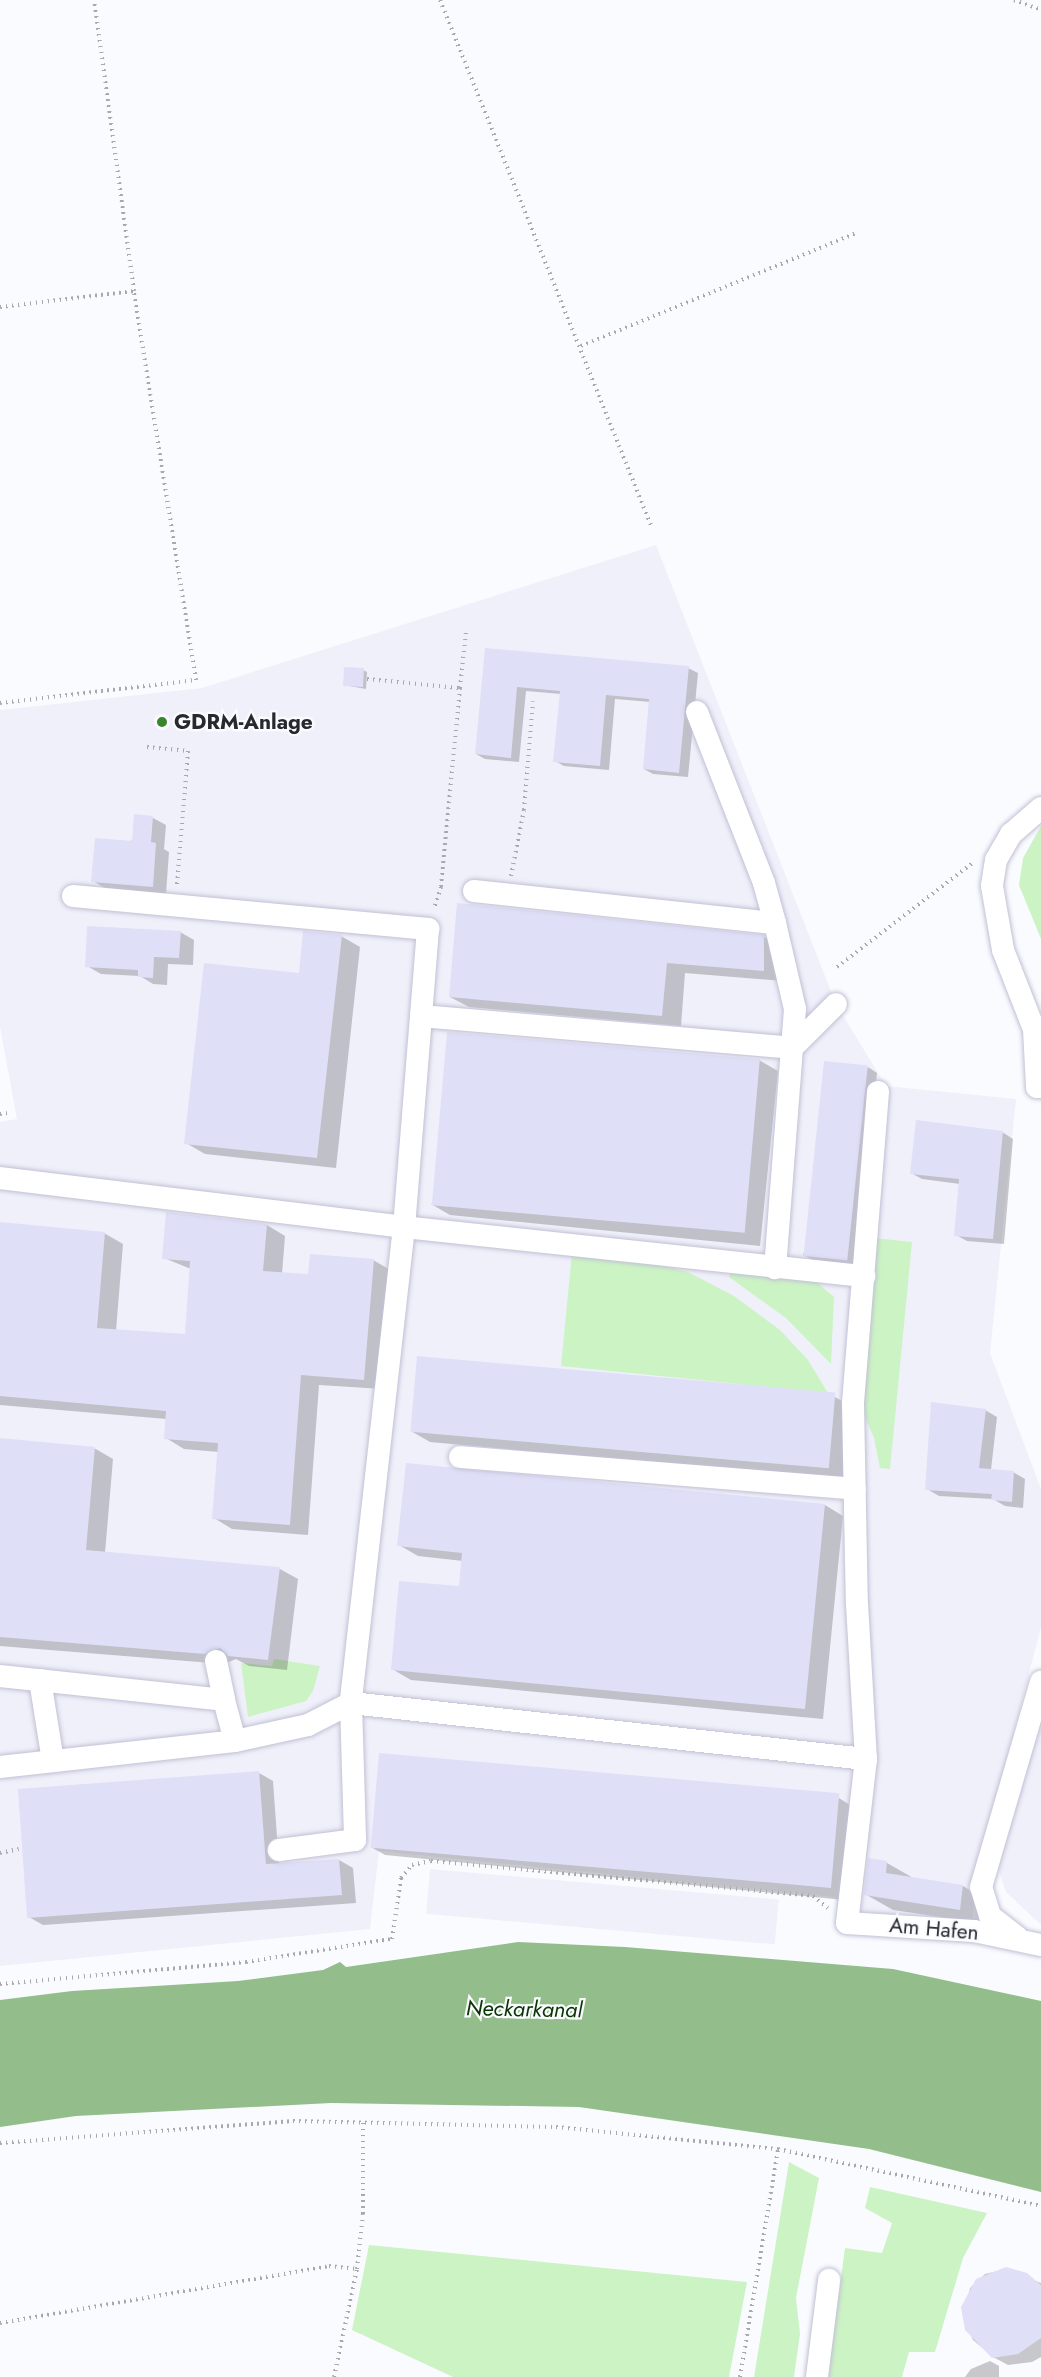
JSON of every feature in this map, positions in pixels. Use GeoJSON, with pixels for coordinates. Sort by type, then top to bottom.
{"type":"FeatureCollection","features":[{"type":"Feature","properties":{"kind":"lane"},"geometry":{"type":"LineString","coordinates":[[697,712],[764,884],[795,1009],[775,1268]]}},
{"type":"Feature","properties":{"kind":"lane"},"geometry":{"type":"LineString","coordinates":[[1041,808],[1011,834],[996,860],[992,886],[1003,950],[1034,1029],[1037,1087],[1041,1088]]}},
{"type":"Feature","properties":{"kind":"lane"},"geometry":{"type":"LineString","coordinates":[[474,891],[775,923]]}},
{"type":"Feature","properties":{"kind":"lane"},"geometry":{"type":"LineString","coordinates":[[73,896],[428,929],[404,1227],[351,1703],[355,1840],[279,1850]]}},
{"type":"Feature","properties":{"kind":"lane"},"geometry":{"type":"LineString","coordinates":[[421,1016],[792,1048],[836,1004]]}},
{"type":"Feature","properties":{"kind":"lane"},"geometry":{"type":"LineString","coordinates":[[848,1923],[866,1759],[853,1404],[878,1092]]}},
{"type":"Feature","properties":{"kind":"lane"},"geometry":{"type":"LineString","coordinates":[[0,1178],[404,1227],[864,1276]]}},
{"type":"Feature","properties":{"kind":"lane"},"geometry":{"type":"LineString","coordinates":[[460,1457],[855,1489]]}},
{"type":"Feature","properties":{"kind":"lane"},"geometry":{"type":"LineString","coordinates":[[216,1661],[235,1741]]}},
{"type":"Feature","properties":{"kind":"lane"},"geometry":{"type":"LineString","coordinates":[[0,1676],[224,1700]]}},
{"type":"Feature","properties":{"kind":"lane"},"geometry":{"type":"LineString","coordinates":[[40,1680],[53,1761]]}},
{"type":"Feature","properties":{"kind":"lane","name":"Am Hafen"},"geometry":{"type":"LineString","coordinates":[[1031,1942],[990,1916],[981,1887],[1041,1682]]}},
{"type":"Feature","properties":{"kind":"lane"},"geometry":{"type":"LineString","coordinates":[[0,1767],[235,1741],[308,1725],[351,1703],[866,1759]]}},
{"type":"Feature","properties":{"kind":"lane","name":"Am Hafen"},"geometry":{"type":"LineString","coordinates":[[848,1923],[974,1931],[1031,1942]]}},
{"type":"Feature","properties":{"kind":"lane"},"geometry":{"type":"LineString","coordinates":[[817,2377],[829,2280]]}},
{"type":"Feature","properties":{"kind":"path"},"geometry":{"type":"LineString","coordinates":[[0,704],[196,680],[134,291],[94,0]]}},
{"type":"Feature","properties":{"kind":"path"},"geometry":{"type":"LineString","coordinates":[[440,0],[581,346],[652,528]]}},
{"type":"Feature","properties":{"kind":"path"},"geometry":{"type":"LineString","coordinates":[[1014,0],[1041,10]]}},
{"type":"Feature","properties":{"kind":"path"},"geometry":{"type":"LineString","coordinates":[[581,346],[857,233]]}},
{"type":"Feature","properties":{"kind":"path"},"geometry":{"type":"LineString","coordinates":[[0,307],[134,291]]}},
{"type":"Feature","properties":{"kind":"path"},"geometry":{"type":"LineString","coordinates":[[428,929],[441,887],[466,632]]}},
{"type":"Feature","properties":{"kind":"path"},"geometry":{"type":"LineString","coordinates":[[367,679],[460,688]]}},
{"type":"Feature","properties":{"kind":"path"},"geometry":{"type":"LineString","coordinates":[[506,894],[524,810],[533,702]]}},
{"type":"Feature","properties":{"kind":"path"},"geometry":{"type":"LineString","coordinates":[[147,747],[188,751],[175,907]]}},
{"type":"Feature","properties":{"kind":"path"},"geometry":{"type":"LineString","coordinates":[[837,967],[983,855]]}},
{"type":"Feature","properties":{"kind":"path"},"geometry":{"type":"LineString","coordinates":[[0,1114],[7,1113]]}},
{"type":"Feature","properties":{"kind":"path"},"geometry":{"type":"LineString","coordinates":[[0,1853],[19,1849]]}},
{"type":"Feature","properties":{"kind":"path"},"geometry":{"type":"LineString","coordinates":[[0,1984],[246,1962],[392,1939],[401,1878],[412,1865],[431,1861],[813,1896],[848,1923]]}},
{"type":"Feature","properties":{"kind":"path"},"geometry":{"type":"LineString","coordinates":[[0,2143],[293,2121],[556,2127],[778,2149],[1041,2206]]}},
{"type":"Feature","properties":{"kind":"path"},"geometry":{"type":"LineString","coordinates":[[334,2377],[357,2269],[363,2214],[363,2121]]}},
{"type":"Feature","properties":{"kind":"path"},"geometry":{"type":"LineString","coordinates":[[740,2377],[764,2216],[778,2149]]}},
{"type":"Feature","properties":{"kind":"path"},"geometry":{"type":"LineString","coordinates":[[0,2323],[329,2266],[357,2269]]}},
{"type":"Feature","properties":{"kind":"shaded area"},"geometry":{"type":"Polygon","coordinates":[[[656,545],[836,1004],[886,1086],[1016,1099],[990,1353],[1041,1489],[1041,1627],[977,1873],[972,1925],[846,1915],[834,1897],[379,1851],[370,1929],[0,1966],[0,1122],[17,1119],[0,1027],[0,710],[202,688],[656,545]]]}},
{"type":"Feature","properties":{"kind":"shaded area"},"geometry":{"type":"Polygon","coordinates":[[[1041,826],[1041,939],[1019,885],[1023,858],[1041,826]]]}},
{"type":"Feature","properties":{"kind":"shaded area"},"geometry":{"type":"Polygon","coordinates":[[[874,1238],[912,1242],[890,1469],[880,1468],[874,1438],[861,1408],[874,1238]]]}},
{"type":"Feature","properties":{"kind":"shaded area"},"geometry":{"type":"Polygon","coordinates":[[[572,1253],[639,1260],[688,1272],[734,1296],[780,1330],[808,1360],[828,1393],[561,1366],[572,1253]]]}},
{"type":"Feature","properties":{"kind":"shaded area"},"geometry":{"type":"Polygon","coordinates":[[[731,1269],[813,1279],[834,1297],[831,1364],[786,1318],[729,1277],[731,1269]]]}},
{"type":"Feature","properties":{"kind":"shaded area"},"geometry":{"type":"Polygon","coordinates":[[[274,1659],[320,1666],[313,1691],[306,1701],[248,1717],[241,1663],[272,1666],[274,1659]]]}},
{"type":"Feature","properties":{"kind":"shaded area"},"geometry":{"type":"Polygon","coordinates":[[[1041,1722],[1041,1925],[1006,1892],[998,1868],[1041,1722]]]}},
{"type":"Feature","properties":{"kind":"shaded area"},"geometry":{"type":"Polygon","coordinates":[[[430,1869],[779,1900],[775,1944],[426,1914],[430,1869]]]}},
{"type":"Feature","properties":{"kind":"shaded area"},"geometry":{"type":"Polygon","coordinates":[[[789,2162],[819,2178],[796,2298],[800,2334],[794,2377],[754,2377],[789,2162]]]}},
{"type":"Feature","properties":{"kind":"shaded area"},"geometry":{"type":"Polygon","coordinates":[[[870,2187],[987,2213],[963,2258],[935,2352],[909,2352],[902,2377],[828,2377],[845,2248],[882,2253],[892,2223],[865,2208],[870,2187]]]}},
{"type":"Feature","properties":{"kind":"shaded area"},"geometry":{"type":"Polygon","coordinates":[[[369,2245],[747,2282],[729,2377],[453,2377],[352,2330],[369,2245]]]}},
{"type":"Feature","properties":{"kind":"water","name":"Neckarkanal"},"geometry":{"type":"Polygon","coordinates":[[[518,1942],[625,1947],[893,1969],[1041,2001],[1041,2192],[869,2149],[579,2107],[331,2103],[76,2116],[0,2127],[0,2000],[72,1991],[238,1981],[323,1970],[340,1962],[346,1967],[518,1942]]]}},
{"type":"Feature","properties":{"kind":"building"},"geometry":{"type":"Polygon","coordinates":[[[485,648],[689,666],[679,773],[643,769],[649,699],[606,695],[600,766],[553,762],[560,691],[517,687],[511,758],[475,754],[485,648]]]}},
{"type":"Feature","properties":{"kind":"building"},"geometry":{"type":"Polygon","coordinates":[[[344,667],[364,668],[363,687],[343,686],[344,667]]]}},
{"type":"Feature","properties":{"kind":"building"},"geometry":{"type":"Polygon","coordinates":[[[134,814],[153,816],[151,842],[156,843],[153,887],[91,882],[95,838],[132,841],[134,814]]]}},
{"type":"Feature","properties":{"kind":"building"},"geometry":{"type":"Polygon","coordinates":[[[457,903],[764,935],[764,971],[667,963],[662,1016],[449,997],[457,903]]]}},
{"type":"Feature","properties":{"kind":"building"},"geometry":{"type":"Polygon","coordinates":[[[87,926],[181,931],[179,958],[154,957],[153,978],[138,977],[138,970],[85,967],[87,926]]]}},
{"type":"Feature","properties":{"kind":"building"},"geometry":{"type":"Polygon","coordinates":[[[303,931],[342,935],[317,1158],[184,1144],[204,963],[299,973],[303,931]]]}},
{"type":"Feature","properties":{"kind":"building"},"geometry":{"type":"Polygon","coordinates":[[[447,1032],[760,1059],[745,1233],[432,1205],[447,1032]]]}},
{"type":"Feature","properties":{"kind":"building"},"geometry":{"type":"Polygon","coordinates":[[[824,1061],[868,1066],[847,1261],[804,1256],[824,1061]]]}},
{"type":"Feature","properties":{"kind":"building"},"geometry":{"type":"Polygon","coordinates":[[[916,1120],[1003,1131],[993,1239],[954,1236],[959,1179],[910,1174],[916,1120]]]}},
{"type":"Feature","properties":{"kind":"building"},"geometry":{"type":"Polygon","coordinates":[[[166,1212],[267,1224],[263,1271],[308,1274],[310,1254],[374,1259],[364,1380],[301,1375],[290,1525],[212,1519],[218,1443],[164,1439],[166,1411],[0,1396],[0,1222],[105,1232],[97,1328],[185,1334],[190,1261],[162,1259],[166,1212]]]}},
{"type":"Feature","properties":{"kind":"building"},"geometry":{"type":"Polygon","coordinates":[[[417,1356],[835,1393],[829,1468],[410,1432],[417,1356]]]}},
{"type":"Feature","properties":{"kind":"building"},"geometry":{"type":"Polygon","coordinates":[[[931,1402],[986,1409],[979,1468],[1014,1471],[1012,1502],[991,1500],[992,1494],[925,1490],[931,1402]]]}},
{"type":"Feature","properties":{"kind":"building"},"geometry":{"type":"Polygon","coordinates":[[[0,1438],[95,1447],[86,1550],[280,1567],[268,1660],[228,1656],[220,1648],[205,1654],[0,1637],[0,1438]]]}},
{"type":"Feature","properties":{"kind":"building"},"geometry":{"type":"Polygon","coordinates":[[[406,1463],[825,1504],[805,1709],[391,1670],[399,1581],[459,1586],[462,1553],[397,1546],[406,1463]]]}},
{"type":"Feature","properties":{"kind":"building"},"geometry":{"type":"Polygon","coordinates":[[[379,1753],[839,1793],[831,1888],[371,1848],[379,1753]]]}},
{"type":"Feature","properties":{"kind":"building"},"geometry":{"type":"Polygon","coordinates":[[[259,1771],[266,1864],[339,1859],[342,1895],[27,1918],[18,1789],[259,1771]]]}},
{"type":"Feature","properties":{"kind":"building"},"geometry":{"type":"Polygon","coordinates":[[[868,1858],[887,1861],[886,1873],[963,1885],[960,1910],[864,1895],[868,1858]]]}},
{"type":"Feature","properties":{"kind":"building"},"geometry":{"type":"Polygon","coordinates":[[[1006,2267],[1027,2273],[1041,2285],[1041,2338],[1018,2354],[992,2358],[965,2330],[961,2307],[976,2279],[1006,2267]]]}},
{"type":"Feature","properties":{"kind":"place","name":"GDRM-Anlage"},"geometry":{"type":"Point","coordinates":[162,722]}}]}
